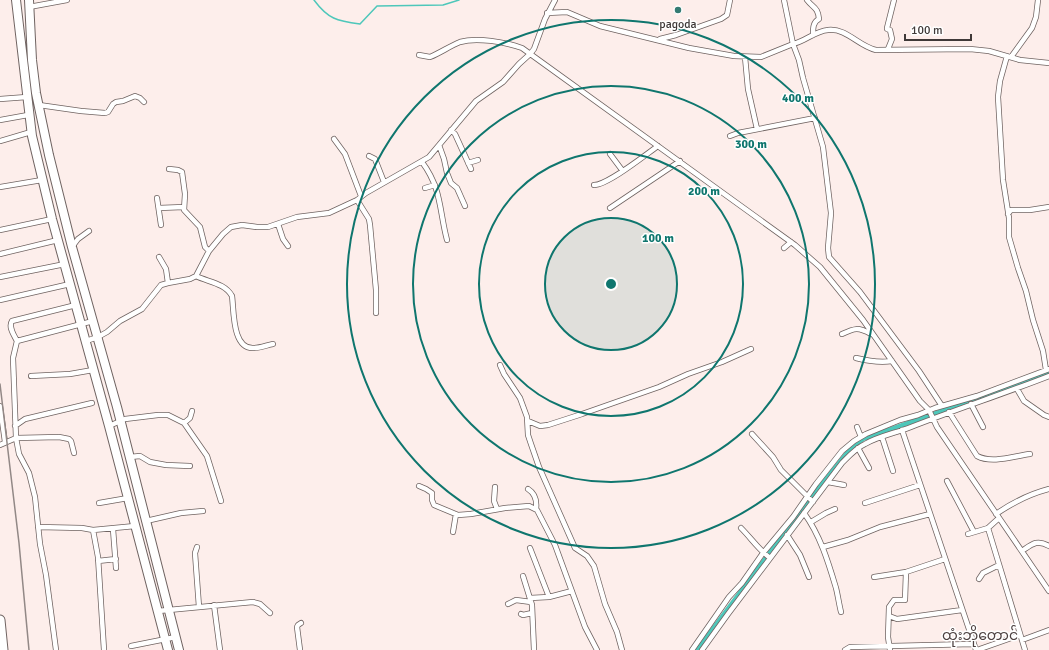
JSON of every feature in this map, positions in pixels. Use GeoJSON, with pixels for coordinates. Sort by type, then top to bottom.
{"type":"FeatureCollection","features":[{"type":"Feature","properties":{"kind":"highway"},"geometry":{"type":"LineString","coordinates":[[0,620],[3,650]]}},
{"type":"Feature","properties":{"kind":"main road"},"geometry":{"type":"LineString","coordinates":[[16,0],[28,114],[42,180],[168,650]]}},
{"type":"Feature","properties":{"kind":"main road"},"geometry":{"type":"LineString","coordinates":[[29,4],[32,60],[49,155],[72,247],[121,421],[179,650]]}},
{"type":"Feature","properties":{"kind":"street"},"geometry":{"type":"LineString","coordinates":[[29,4],[67,0]]}},
{"type":"Feature","properties":{"kind":"street"},"geometry":{"type":"LineString","coordinates":[[86,341],[107,332],[120,321],[142,309],[161,285],[190,279],[196,276],[209,251],[223,234],[231,228],[238,225],[268,227],[296,217],[329,214],[357,200],[384,182],[429,157],[476,101],[503,82],[530,54],[534,49],[547,14],[555,0]]}},
{"type":"Feature","properties":{"kind":"street"},"geometry":{"type":"LineString","coordinates":[[658,40],[676,36],[721,19],[727,15],[730,0]]}},
{"type":"Feature","properties":{"kind":"street"},"geometry":{"type":"LineString","coordinates":[[784,0],[793,44],[823,146],[831,213],[828,248],[829,257],[860,292],[919,371],[942,406]]}},
{"type":"Feature","properties":{"kind":"street"},"geometry":{"type":"LineString","coordinates":[[807,0],[816,8],[819,18],[815,21],[813,35]]}},
{"type":"Feature","properties":{"kind":"street"},"geometry":{"type":"LineString","coordinates":[[888,49],[892,39],[890,30],[887,28],[894,0]]}},
{"type":"Feature","properties":{"kind":"street"},"geometry":{"type":"LineString","coordinates":[[702,650],[767,556],[798,508],[828,482],[842,463],[858,448],[882,436],[902,430],[931,415],[942,406],[991,391],[1048,370],[1009,237],[1008,214],[1003,180],[998,97],[1000,81],[1008,56],[1032,28],[1036,16],[1038,0]]}},
{"type":"Feature","properties":{"kind":"street"},"geometry":{"type":"LineString","coordinates":[[547,14],[567,12],[600,26],[711,52],[745,57],[761,57],[805,40],[818,32],[834,30],[842,31],[870,48],[970,48],[989,51],[1030,62],[1049,63]]}},
{"type":"Feature","properties":{"kind":"street"},"geometry":{"type":"LineString","coordinates":[[419,55],[430,58],[459,43],[473,39],[514,45],[522,48],[791,242],[820,267],[873,334],[931,415],[937,427],[1049,591]]}},
{"type":"Feature","properties":{"kind":"street"},"geometry":{"type":"LineString","coordinates":[[745,57],[748,89],[757,129]]}},
{"type":"Feature","properties":{"kind":"street"},"geometry":{"type":"LineString","coordinates":[[39,105],[81,111],[108,112],[116,102],[135,96],[144,102]]}},
{"type":"Feature","properties":{"kind":"street"},"geometry":{"type":"LineString","coordinates":[[0,99],[27,97]]}},
{"type":"Feature","properties":{"kind":"street"},"geometry":{"type":"LineString","coordinates":[[0,120],[28,114]]}},
{"type":"Feature","properties":{"kind":"street"},"geometry":{"type":"LineString","coordinates":[[730,136],[757,129],[815,118]]}},
{"type":"Feature","properties":{"kind":"street"},"geometry":{"type":"LineString","coordinates":[[451,130],[455,134],[471,169]]}},
{"type":"Feature","properties":{"kind":"street"},"geometry":{"type":"LineString","coordinates":[[0,141],[31,132]]}},
{"type":"Feature","properties":{"kind":"street"},"geometry":{"type":"LineString","coordinates":[[334,139],[345,154],[361,196]]}},
{"type":"Feature","properties":{"kind":"street"},"geometry":{"type":"LineString","coordinates":[[439,145],[451,183],[457,188],[465,206]]}},
{"type":"Feature","properties":{"kind":"street"},"geometry":{"type":"LineString","coordinates":[[594,185],[603,183],[658,146]]}},
{"type":"Feature","properties":{"kind":"street"},"geometry":{"type":"LineString","coordinates":[[610,154],[622,170]]}},
{"type":"Feature","properties":{"kind":"street"},"geometry":{"type":"LineString","coordinates":[[369,156],[375,159],[384,182]]}},
{"type":"Feature","properties":{"kind":"street"},"geometry":{"type":"LineString","coordinates":[[468,163],[478,160]]}},
{"type":"Feature","properties":{"kind":"street"},"geometry":{"type":"LineString","coordinates":[[610,208],[614,207],[680,161]]}},
{"type":"Feature","properties":{"kind":"street"},"geometry":{"type":"LineString","coordinates":[[422,162],[429,171],[440,200],[446,240]]}},
{"type":"Feature","properties":{"kind":"street"},"geometry":{"type":"LineString","coordinates":[[170,169],[182,172],[185,194],[184,207],[186,213],[200,227],[205,247],[209,251]]}},
{"type":"Feature","properties":{"kind":"street"},"geometry":{"type":"LineString","coordinates":[[0,187],[42,180]]}},
{"type":"Feature","properties":{"kind":"street"},"geometry":{"type":"LineString","coordinates":[[425,188],[435,185]]}},
{"type":"Feature","properties":{"kind":"street"},"geometry":{"type":"LineString","coordinates":[[157,198],[161,225]]}},
{"type":"Feature","properties":{"kind":"street"},"geometry":{"type":"LineString","coordinates":[[357,200],[369,219],[376,290],[376,313]]}},
{"type":"Feature","properties":{"kind":"street"},"geometry":{"type":"LineString","coordinates":[[159,208],[184,207]]}},
{"type":"Feature","properties":{"kind":"street"},"geometry":{"type":"LineString","coordinates":[[1008,214],[1011,210],[1030,210],[1049,207]]}},
{"type":"Feature","properties":{"kind":"street"},"geometry":{"type":"LineString","coordinates":[[0,230],[52,219]]}},
{"type":"Feature","properties":{"kind":"street"},"geometry":{"type":"LineString","coordinates":[[278,224],[282,239],[288,246]]}},
{"type":"Feature","properties":{"kind":"street"},"geometry":{"type":"LineString","coordinates":[[72,247],[78,239],[89,231]]}},
{"type":"Feature","properties":{"kind":"street"},"geometry":{"type":"LineString","coordinates":[[0,254],[58,240]]}},
{"type":"Feature","properties":{"kind":"street"},"geometry":{"type":"LineString","coordinates":[[784,248],[791,242]]}},
{"type":"Feature","properties":{"kind":"street"},"geometry":{"type":"LineString","coordinates":[[159,257],[166,269],[168,283]]}},
{"type":"Feature","properties":{"kind":"street"},"geometry":{"type":"LineString","coordinates":[[0,277],[65,264]]}},
{"type":"Feature","properties":{"kind":"street"},"geometry":{"type":"LineString","coordinates":[[196,276],[230,291],[232,296],[236,330],[238,338],[242,343],[253,348],[273,344]]}},
{"type":"Feature","properties":{"kind":"street"},"geometry":{"type":"LineString","coordinates":[[0,300],[70,284]]}},
{"type":"Feature","properties":{"kind":"street"},"geometry":{"type":"LineString","coordinates":[[56,650],[46,575],[40,544],[36,497],[26,466],[19,454],[16,438],[13,358],[17,341],[10,327],[10,323],[12,321],[76,305]]}},
{"type":"Feature","properties":{"kind":"street"},"geometry":{"type":"LineString","coordinates":[[17,341],[93,322]]}},
{"type":"Feature","properties":{"kind":"street"},"geometry":{"type":"LineString","coordinates":[[842,334],[850,330],[861,328],[873,334]]}},
{"type":"Feature","properties":{"kind":"street"},"geometry":{"type":"LineString","coordinates":[[528,421],[540,426],[548,425],[659,387],[751,349]]}},
{"type":"Feature","properties":{"kind":"street"},"geometry":{"type":"LineString","coordinates":[[856,358],[874,362],[892,361]]}},
{"type":"Feature","properties":{"kind":"street"},"geometry":{"type":"LineString","coordinates":[[500,365],[504,374],[520,398],[528,421],[528,435],[539,467],[575,548],[587,556],[594,566],[605,604],[617,632],[622,650]]}},
{"type":"Feature","properties":{"kind":"street"},"geometry":{"type":"LineString","coordinates":[[31,376],[70,374],[93,370]]}},
{"type":"Feature","properties":{"kind":"street"},"geometry":{"type":"LineString","coordinates":[[692,650],[729,597],[754,568],[787,535],[804,513],[810,499],[842,451],[854,441],[900,420],[918,415],[931,415],[949,412],[960,408],[972,407],[1049,376]]}},
{"type":"Feature","properties":{"kind":"street"},"geometry":{"type":"LineString","coordinates":[[1017,389],[1024,401],[1032,408],[1049,417]]}},
{"type":"Feature","properties":{"kind":"street"},"geometry":{"type":"LineString","coordinates":[[16,426],[25,419],[92,403]]}},
{"type":"Feature","properties":{"kind":"street"},"geometry":{"type":"LineString","coordinates":[[0,406],[2,443],[16,438],[59,437],[69,439],[71,441],[74,453]]}},
{"type":"Feature","properties":{"kind":"street"},"geometry":{"type":"LineString","coordinates":[[972,407],[983,427]]}},
{"type":"Feature","properties":{"kind":"street"},"geometry":{"type":"LineString","coordinates":[[184,423],[190,418],[192,411]]}},
{"type":"Feature","properties":{"kind":"street"},"geometry":{"type":"LineString","coordinates":[[949,412],[977,456],[983,459],[993,459],[1030,454]]}},
{"type":"Feature","properties":{"kind":"street"},"geometry":{"type":"LineString","coordinates":[[109,426],[121,421],[148,415],[164,415],[184,423],[206,456],[221,500]]}},
{"type":"Feature","properties":{"kind":"street"},"geometry":{"type":"LineString","coordinates":[[857,427],[861,437]]}},
{"type":"Feature","properties":{"kind":"street"},"geometry":{"type":"LineString","coordinates":[[902,430],[973,644],[978,649],[1049,630]]}},
{"type":"Feature","properties":{"kind":"street"},"geometry":{"type":"LineString","coordinates":[[752,434],[773,457],[781,470],[810,499]]}},
{"type":"Feature","properties":{"kind":"street"},"geometry":{"type":"LineString","coordinates":[[882,436],[893,471]]}},
{"type":"Feature","properties":{"kind":"street"},"geometry":{"type":"LineString","coordinates":[[858,448],[869,468]]}},
{"type":"Feature","properties":{"kind":"street"},"geometry":{"type":"LineString","coordinates":[[130,457],[140,456],[150,462],[166,465],[190,466]]}},
{"type":"Feature","properties":{"kind":"street"},"geometry":{"type":"LineString","coordinates":[[947,481],[974,532]]}},
{"type":"Feature","properties":{"kind":"street"},"geometry":{"type":"LineString","coordinates":[[828,482],[844,485]]}},
{"type":"Feature","properties":{"kind":"street"},"geometry":{"type":"LineString","coordinates":[[865,503],[920,485]]}},
{"type":"Feature","properties":{"kind":"street"},"geometry":{"type":"LineString","coordinates":[[419,486],[432,493],[434,505],[456,514],[471,514],[497,509],[529,506],[536,509],[542,516],[555,545],[585,627],[597,650]]}},
{"type":"Feature","properties":{"kind":"street"},"geometry":{"type":"LineString","coordinates":[[495,487],[494,501],[497,509]]}},
{"type":"Feature","properties":{"kind":"street"},"geometry":{"type":"LineString","coordinates":[[528,489],[535,496],[537,502],[536,509]]}},
{"type":"Feature","properties":{"kind":"street"},"geometry":{"type":"LineString","coordinates":[[968,534],[988,528],[1006,507],[1049,489]]}},
{"type":"Feature","properties":{"kind":"street"},"geometry":{"type":"LineString","coordinates":[[99,503],[128,498]]}},
{"type":"Feature","properties":{"kind":"street"},"geometry":{"type":"LineString","coordinates":[[811,522],[835,509]]}},
{"type":"Feature","properties":{"kind":"street"},"geometry":{"type":"LineString","coordinates":[[146,521],[181,513],[203,511]]}},
{"type":"Feature","properties":{"kind":"street"},"geometry":{"type":"LineString","coordinates":[[804,513],[811,522],[823,547],[841,612]]}},
{"type":"Feature","properties":{"kind":"street"},"geometry":{"type":"LineString","coordinates":[[453,532],[456,514]]}},
{"type":"Feature","properties":{"kind":"street"},"geometry":{"type":"LineString","coordinates":[[823,547],[848,540],[880,527],[930,514]]}},
{"type":"Feature","properties":{"kind":"street"},"geometry":{"type":"LineString","coordinates":[[38,527],[82,528],[93,530],[135,526]]}},
{"type":"Feature","properties":{"kind":"street"},"geometry":{"type":"LineString","coordinates":[[741,528],[752,538],[767,556]]}},
{"type":"Feature","properties":{"kind":"street"},"geometry":{"type":"LineString","coordinates":[[988,528],[1025,650]]}},
{"type":"Feature","properties":{"kind":"street"},"geometry":{"type":"LineString","coordinates":[[113,529],[116,568]]}},
{"type":"Feature","properties":{"kind":"street"},"geometry":{"type":"LineString","coordinates":[[93,530],[98,561],[104,650]]}},
{"type":"Feature","properties":{"kind":"street"},"geometry":{"type":"LineString","coordinates":[[787,535],[800,556],[808,577]]}},
{"type":"Feature","properties":{"kind":"street"},"geometry":{"type":"LineString","coordinates":[[1022,551],[1038,542],[1043,542],[1049,546]]}},
{"type":"Feature","properties":{"kind":"street"},"geometry":{"type":"LineString","coordinates":[[197,547],[195,553],[199,607]]}},
{"type":"Feature","properties":{"kind":"street"},"geometry":{"type":"LineString","coordinates":[[530,548],[549,597]]}},
{"type":"Feature","properties":{"kind":"street"},"geometry":{"type":"LineString","coordinates":[[98,561],[116,559]]}},
{"type":"Feature","properties":{"kind":"street"},"geometry":{"type":"LineString","coordinates":[[874,577],[906,572],[945,559]]}},
{"type":"Feature","properties":{"kind":"street"},"geometry":{"type":"LineString","coordinates":[[979,579],[983,573],[999,566]]}},
{"type":"Feature","properties":{"kind":"street"},"geometry":{"type":"LineString","coordinates":[[890,648],[888,637],[889,607],[894,600],[905,600],[906,572]]}},
{"type":"Feature","properties":{"kind":"street"},"geometry":{"type":"LineString","coordinates":[[523,576],[530,600],[534,650]]}},
{"type":"Feature","properties":{"kind":"street"},"geometry":{"type":"LineString","coordinates":[[508,604],[516,600],[530,600],[549,597],[572,591]]}},
{"type":"Feature","properties":{"kind":"street"},"geometry":{"type":"LineString","coordinates":[[158,611],[256,602],[265,607],[270,613]]}},
{"type":"Feature","properties":{"kind":"street"},"geometry":{"type":"LineString","coordinates":[[214,605],[220,650]]}},
{"type":"Feature","properties":{"kind":"street"},"geometry":{"type":"LineString","coordinates":[[889,616],[897,619],[962,610]]}},
{"type":"Feature","properties":{"kind":"street"},"geometry":{"type":"LineString","coordinates":[[522,616],[532,615]]}},
{"type":"Feature","properties":{"kind":"street"},"geometry":{"type":"LineString","coordinates":[[300,650],[298,625],[301,624]]}},
{"type":"Feature","properties":{"kind":"street"},"geometry":{"type":"LineString","coordinates":[[132,646],[176,637]]}},
{"type":"Feature","properties":{"kind":"street"},"geometry":{"type":"LineString","coordinates":[[844,650],[850,647],[890,648],[973,644]]}},
{"type":"Feature","properties":{"kind":"waterway"},"geometry":{"type":"LineString","coordinates":[[314,0],[324,11],[334,18],[345,22],[360,24],[377,6],[443,5],[459,0]]}},
{"type":"Feature","properties":{"kind":"waterway"},"geometry":{"type":"LineString","coordinates":[[697,650],[813,495],[852,447],[863,439],[1049,373]]}},
{"type":"Feature","properties":{"kind":"railway"},"geometry":{"type":"LineString","coordinates":[[0,384],[19,543],[29,650]]}},
{"type":"Feature","properties":{"kind":"place","name":"pagoda"},"geometry":{"type":"Point","coordinates":[678,10]}},
{"type":"Feature","properties":{"kind":"district","name":"ထုံးဘိုတောင်"},"geometry":{"type":"Point","coordinates":[980,635]}}]}
